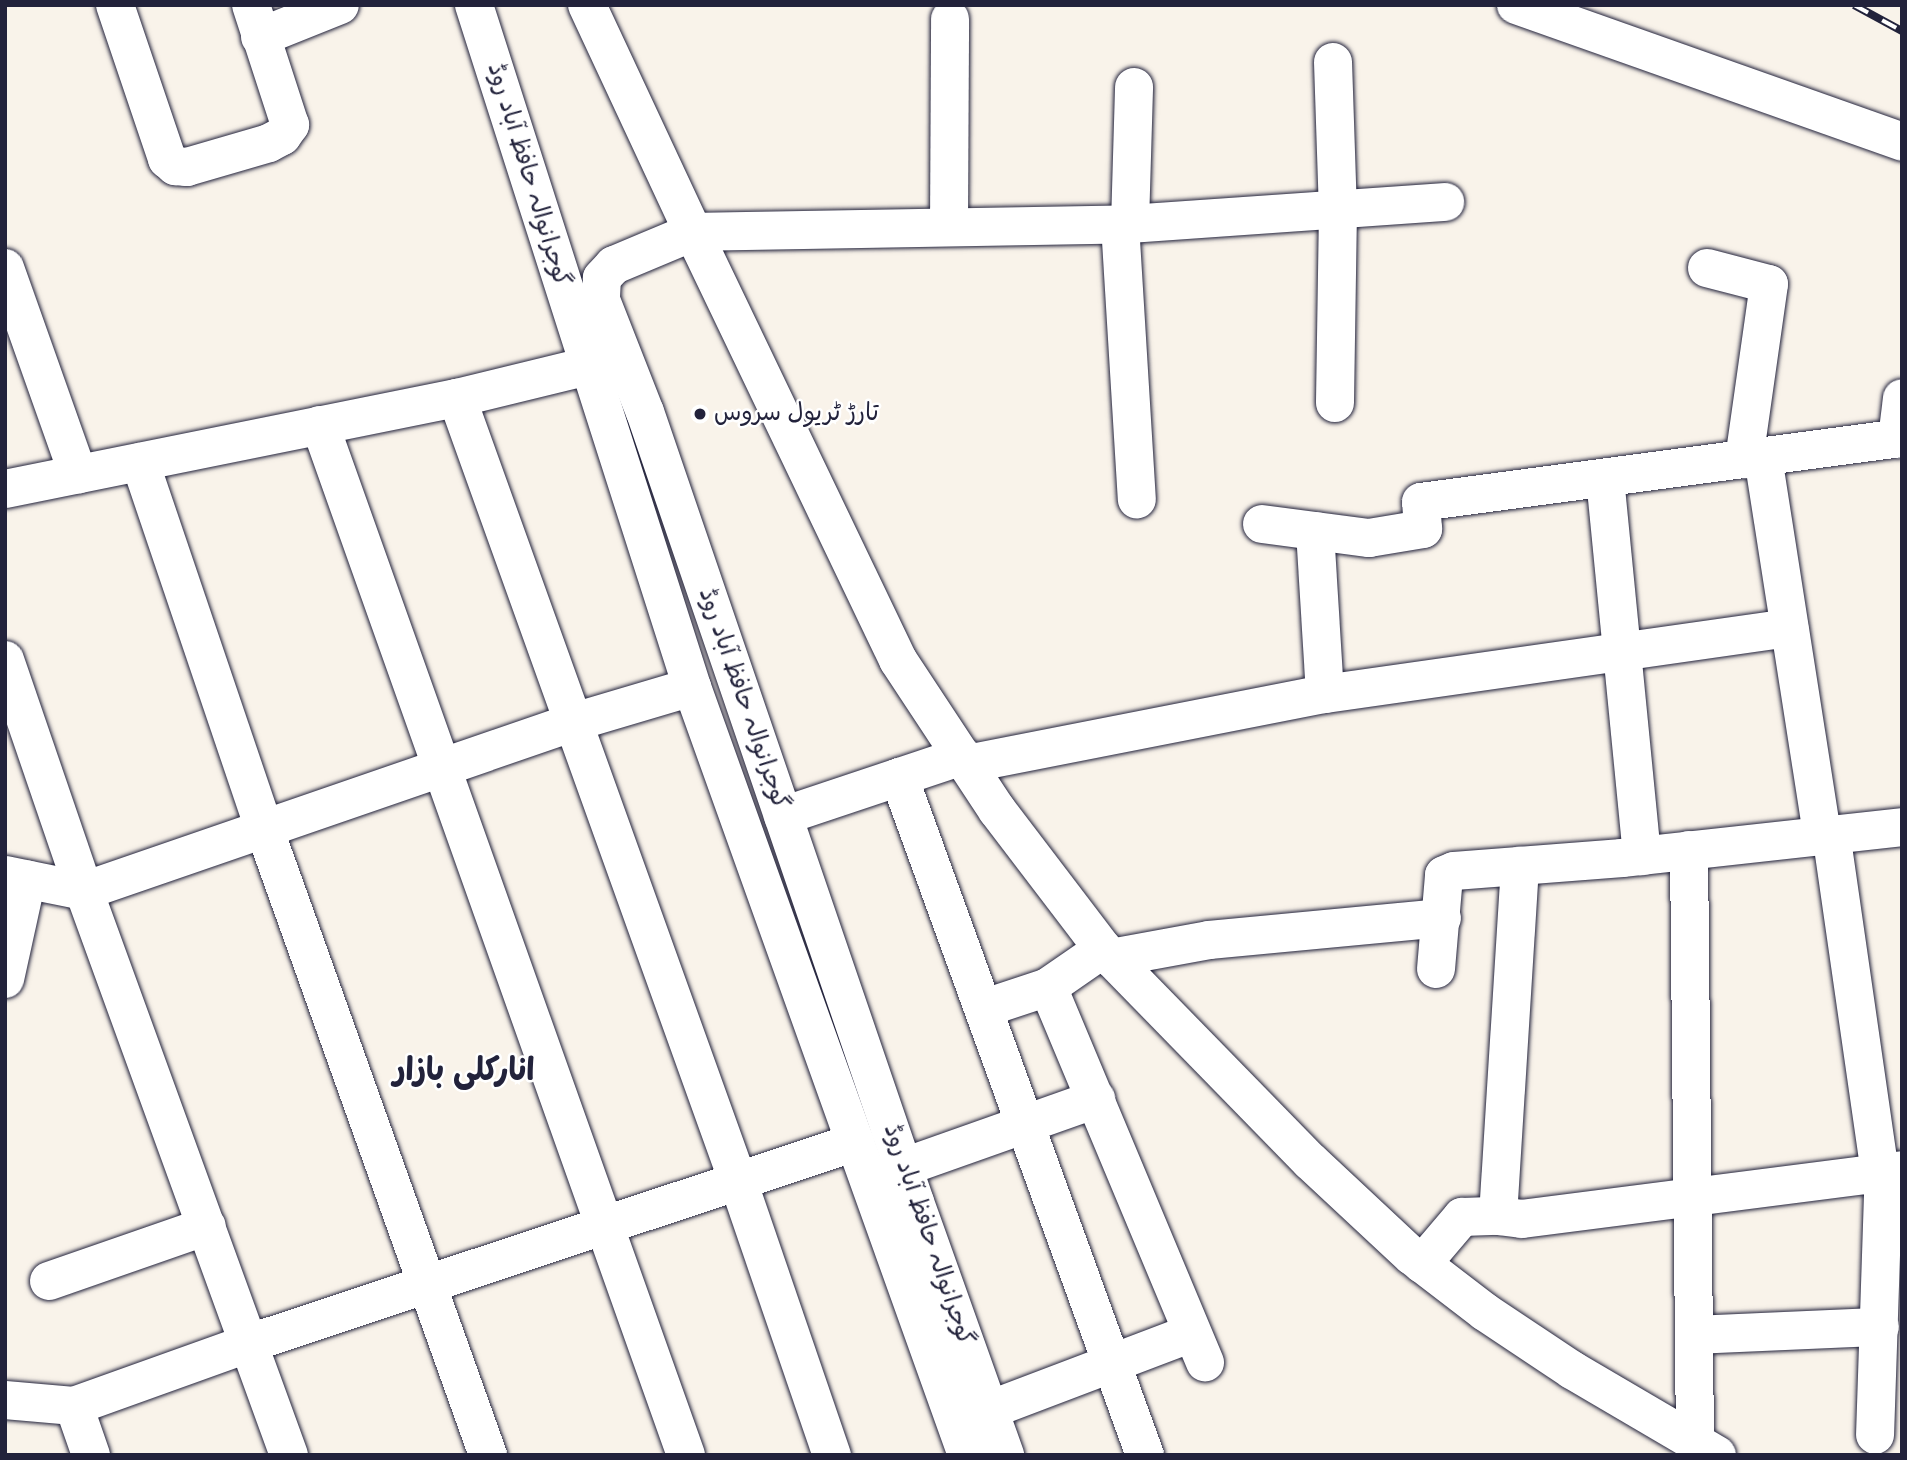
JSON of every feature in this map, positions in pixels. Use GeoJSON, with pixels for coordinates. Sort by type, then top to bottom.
{"type":"FeatureCollection","features":[{"type":"Feature","properties":{"kind":"street"},"geometry":{"type":"LineString","coordinates":[[115,5],[167,159],[175,166],[187,167],[282,136],[289,125],[256,21],[340,5]]}},
{"type":"Feature","properties":{"kind":"street","name":"گوجرانوالہ حافظ آباد روڈ"},"geometry":{"type":"LineString","coordinates":[[474,5],[692,687],[967,1455]]}},
{"type":"Feature","properties":{"kind":"street"},"geometry":{"type":"LineString","coordinates":[[587,5],[898,660],[997,810],[1107,954],[1310,1161],[1422,1264],[1485,1312],[1572,1370],[1706,1448]]}},
{"type":"Feature","properties":{"kind":"street"},"geometry":{"type":"LineString","coordinates":[[1516,5],[1902,142]]}},
{"type":"Feature","properties":{"kind":"street"},"geometry":{"type":"LineString","coordinates":[[949,227],[950,19]]}},
{"type":"Feature","properties":{"kind":"street"},"geometry":{"type":"LineString","coordinates":[[1334,62],[1338,209],[1335,402]]}},
{"type":"Feature","properties":{"kind":"street"},"geometry":{"type":"LineString","coordinates":[[1134,87],[1125,223],[1137,499]]}},
{"type":"Feature","properties":{"kind":"street"},"geometry":{"type":"LineString","coordinates":[[693,232],[1125,223],[1445,202]]}},
{"type":"Feature","properties":{"kind":"street","name":"گوجرانوالہ حافظ آباد روڈ"},"geometry":{"type":"LineString","coordinates":[[693,232],[614,265],[602,278],[601,300],[645,412],[1005,1455]]}},
{"type":"Feature","properties":{"kind":"street"},"geometry":{"type":"LineString","coordinates":[[5,268],[18,344],[78,474]]}},
{"type":"Feature","properties":{"kind":"street"},"geometry":{"type":"LineString","coordinates":[[1707,268],[1769,284],[1754,458],[1891,1172],[1883,1195],[1887,1332],[1875,1435]]}},
{"type":"Feature","properties":{"kind":"street"},"geometry":{"type":"LineString","coordinates":[[5,489],[457,398],[588,366]]}},
{"type":"Feature","properties":{"kind":"street"},"geometry":{"type":"LineString","coordinates":[[457,398],[738,1181],[832,1455]]}},
{"type":"Feature","properties":{"kind":"street"},"geometry":{"type":"LineString","coordinates":[[1262,524],[1369,538],[1423,529],[1421,502],[1900,438],[1902,398]]}},
{"type":"Feature","properties":{"kind":"street"},"geometry":{"type":"LineString","coordinates":[[320,425],[686,1455]]}},
{"type":"Feature","properties":{"kind":"street"},"geometry":{"type":"LineString","coordinates":[[141,462],[264,828],[488,1455]]}},
{"type":"Feature","properties":{"kind":"street"},"geometry":{"type":"LineString","coordinates":[[1605,478],[1642,856]]}},
{"type":"Feature","properties":{"kind":"street"},"geometry":{"type":"LineString","coordinates":[[1315,531],[1325,694]]}},
{"type":"Feature","properties":{"kind":"street"},"geometry":{"type":"LineString","coordinates":[[783,816],[899,777],[964,760],[1325,694],[1788,628]]}},
{"type":"Feature","properties":{"kind":"street"},"geometry":{"type":"LineString","coordinates":[[5,660],[84,891],[289,1455]]}},
{"type":"Feature","properties":{"kind":"street"},"geometry":{"type":"LineString","coordinates":[[5,979],[16,877],[84,891],[574,722],[692,687]]}},
{"type":"Feature","properties":{"kind":"street"},"geometry":{"type":"LineString","coordinates":[[899,777],[1145,1455]]}},
{"type":"Feature","properties":{"kind":"street"},"geometry":{"type":"LineString","coordinates":[[1436,969],[1444,875],[1454,871],[1642,856],[1902,827]]}},
{"type":"Feature","properties":{"kind":"street"},"geometry":{"type":"LineString","coordinates":[[1689,850],[1695,1335],[1706,1448]]}},
{"type":"Feature","properties":{"kind":"street"},"geometry":{"type":"LineString","coordinates":[[1498,1216],[1520,866]]}},
{"type":"Feature","properties":{"kind":"street"},"geometry":{"type":"LineString","coordinates":[[985,1008],[1048,987],[1107,954],[1209,940],[1441,918]]}},
{"type":"Feature","properties":{"kind":"street"},"geometry":{"type":"LineString","coordinates":[[989,1410],[1113,1365],[1199,1348],[1048,987]]}},
{"type":"Feature","properties":{"kind":"street"},"geometry":{"type":"LineString","coordinates":[[904,1167],[1096,1099]]}},
{"type":"Feature","properties":{"kind":"street"},"geometry":{"type":"LineString","coordinates":[[5,1400],[74,1406],[250,1343],[856,1142]]}},
{"type":"Feature","properties":{"kind":"street"},"geometry":{"type":"LineString","coordinates":[[1422,1264],[1462,1217],[1498,1216],[1522,1219],[1891,1172]]}},
{"type":"Feature","properties":{"kind":"street"},"geometry":{"type":"LineString","coordinates":[[49,1281],[207,1226]]}},
{"type":"Feature","properties":{"kind":"street"},"geometry":{"type":"LineString","coordinates":[[1695,1335],[1887,1332]]}},
{"type":"Feature","properties":{"kind":"street"},"geometry":{"type":"LineString","coordinates":[[74,1406],[91,1455]]}},
{"type":"Feature","properties":{"kind":"railway"},"geometry":{"type":"LineString","coordinates":[[1854,5],[1902,31]]}},
{"type":"Feature","properties":{"kind":"place","name":"تارڑ ٹریول سروس"},"geometry":{"type":"Point","coordinates":[700,414]}},
{"type":"Feature","properties":{"kind":"district","name":"انارکلی بازار"},"geometry":{"type":"Point","coordinates":[464,1071]}}]}
